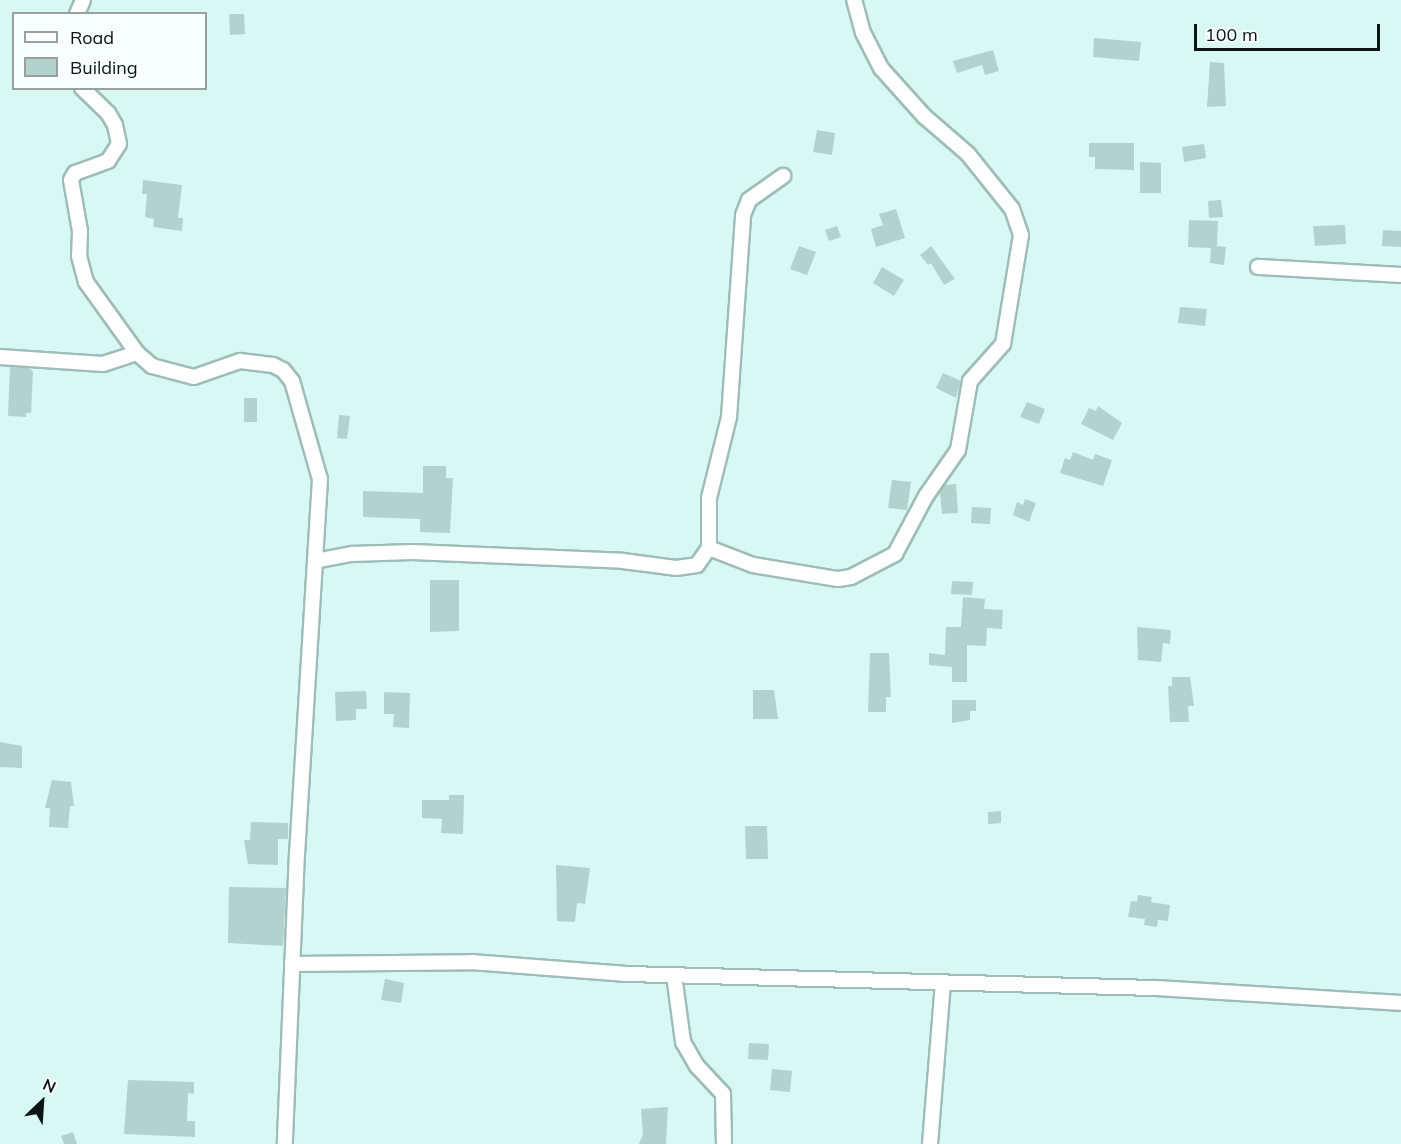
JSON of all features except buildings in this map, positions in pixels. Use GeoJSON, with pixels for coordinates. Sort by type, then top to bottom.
{"type":"FeatureCollection","features":[{"type":"Feature","properties":{"kind":"street"},"geometry":{"type":"LineString","coordinates":[[709,548],[753,565],[838,579],[851,577],[895,554],[926,496],[958,450],[970,381],[1004,344],[1021,235],[1012,209],[968,154],[924,116],[881,68],[863,33],[854,0]]}},
{"type":"Feature","properties":{"kind":"street"},"geometry":{"type":"LineString","coordinates":[[84,90],[108,113],[116,125],[119,144],[108,161],[75,173],[71,180],[80,231],[79,256],[86,282],[137,353],[152,366],[194,377],[240,362],[273,365],[283,370],[292,381],[320,479],[292,964],[285,1144]]}},
{"type":"Feature","properties":{"kind":"street"},"geometry":{"type":"LineString","coordinates":[[315,561],[352,554],[412,552],[623,561],[676,568],[697,565],[709,548],[709,498],[729,417],[743,215],[749,200],[783,176]]}},
{"type":"Feature","properties":{"kind":"street"},"geometry":{"type":"LineString","coordinates":[[1258,267],[1401,275]]}},
{"type":"Feature","properties":{"kind":"street"},"geometry":{"type":"LineString","coordinates":[[0,357],[103,364],[137,353]]}},
{"type":"Feature","properties":{"kind":"street"},"geometry":{"type":"LineString","coordinates":[[292,964],[471,962],[674,975],[1155,988],[1401,1003]]}},
{"type":"Feature","properties":{"kind":"street"},"geometry":{"type":"LineString","coordinates":[[674,975],[683,1042],[697,1066],[723,1094],[724,1144]]}},
{"type":"Feature","properties":{"kind":"street"},"geometry":{"type":"LineString","coordinates":[[930,1144],[943,983]]}}]}
